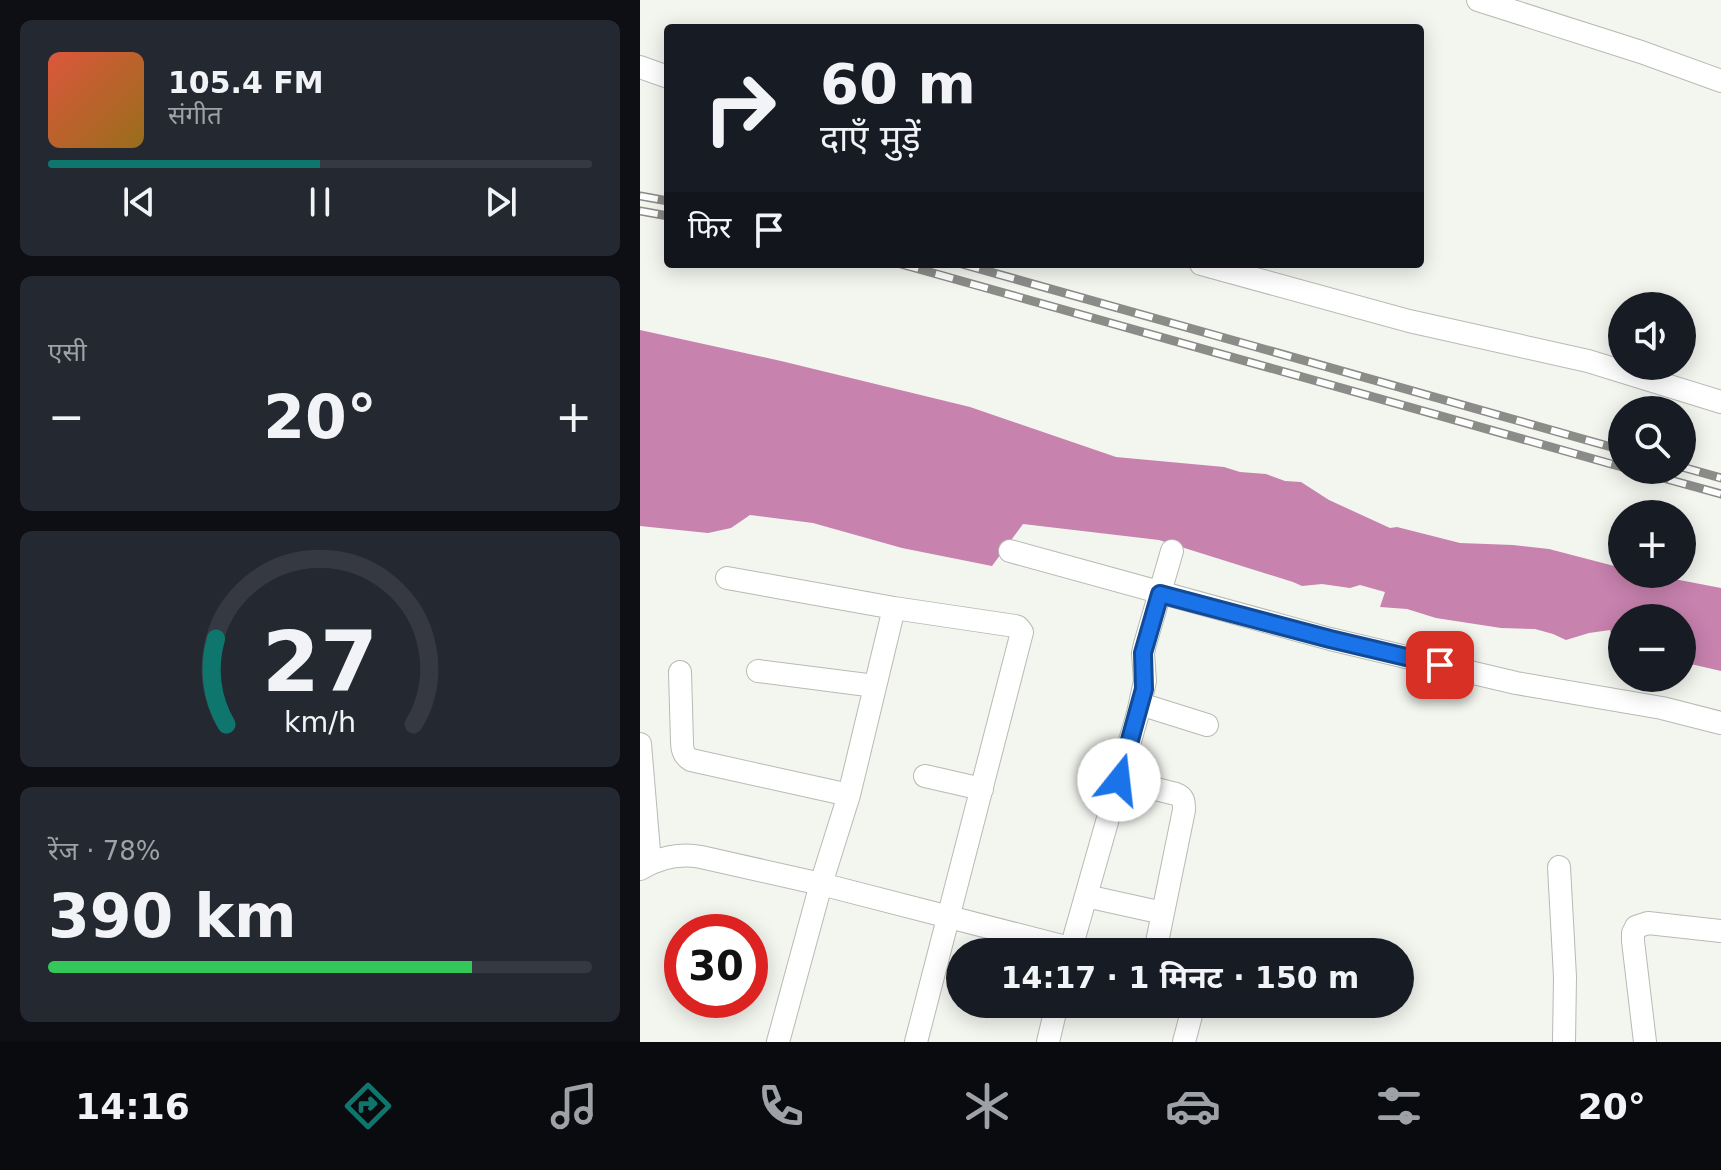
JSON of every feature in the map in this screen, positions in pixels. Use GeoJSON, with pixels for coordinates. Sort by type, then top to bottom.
{"type":"FeatureCollection","features":[{"type":"Feature","properties":{"kind":"street"},"geometry":{"type":"LineString","coordinates":[[1478,0],[1721,81]]}},
{"type":"Feature","properties":{"kind":"street"},"geometry":{"type":"LineString","coordinates":[[640,67],[664,76]]}},
{"type":"Feature","properties":{"kind":"street"},"geometry":{"type":"LineString","coordinates":[[1216,268],[1409,321],[1588,361],[1721,402]]}},
{"type":"Feature","properties":{"kind":"street"},"geometry":{"type":"LineString","coordinates":[[1010,551],[1330,639],[1516,683],[1662,708],[1721,723]]}},
{"type":"Feature","properties":{"kind":"street"},"geometry":{"type":"LineString","coordinates":[[1078,938],[1086,896],[1140,704],[1145,681],[1143,653],[1172,551]]}},
{"type":"Feature","properties":{"kind":"street"},"geometry":{"type":"LineString","coordinates":[[727,578],[1021,629],[1022,636],[916,1042]]}},
{"type":"Feature","properties":{"kind":"street"},"geometry":{"type":"LineString","coordinates":[[778,1042],[849,795],[894,608]]}},
{"type":"Feature","properties":{"kind":"street"},"geometry":{"type":"LineString","coordinates":[[758,671],[875,686]]}},
{"type":"Feature","properties":{"kind":"street"},"geometry":{"type":"LineString","coordinates":[[680,672],[682,749],[687,757],[849,795]]}},
{"type":"Feature","properties":{"kind":"street"},"geometry":{"type":"LineString","coordinates":[[1140,704],[1207,725]]}},
{"type":"Feature","properties":{"kind":"street"},"geometry":{"type":"LineString","coordinates":[[640,744],[645,866],[672,857],[691,855],[821,884],[1026,938]]}},
{"type":"Feature","properties":{"kind":"street"},"geometry":{"type":"LineString","coordinates":[[925,776],[982,789]]}},
{"type":"Feature","properties":{"kind":"street"},"geometry":{"type":"LineString","coordinates":[[1119,780],[1176,794],[1183,799],[1184,810],[1158,938]]}},
{"type":"Feature","properties":{"kind":"street"},"geometry":{"type":"LineString","coordinates":[[1559,867],[1565,977],[1564,1042]]}},
{"type":"Feature","properties":{"kind":"street"},"geometry":{"type":"LineString","coordinates":[[1086,896],[1163,913]]}},
{"type":"Feature","properties":{"kind":"street"},"geometry":{"type":"LineString","coordinates":[[1645,1042],[1633,941],[1636,927],[1648,923],[1721,931]]}},
{"type":"Feature","properties":{"kind":"street"},"geometry":{"type":"LineString","coordinates":[[1048,1042],[1054,1018]]}},
{"type":"Feature","properties":{"kind":"street"},"geometry":{"type":"LineString","coordinates":[[1184,1042],[1190,1018]]}},
{"type":"Feature","properties":{"kind":"shaded area"},"geometry":{"type":"Polygon","coordinates":[[[640,330],[970,407],[1116,457],[1224,467],[1301,482],[1329,500],[1390,528],[1397,527],[1460,543],[1549,549],[1608,564],[1608,588],[1696,588],[1696,583],[1721,588],[1721,671],[1696,665],[1696,604],[1608,604],[1608,630],[1566,640],[1535,629],[1501,628],[1436,618],[1407,609],[1380,607],[1385,592],[1360,585],[1350,588],[1322,584],[1302,586],[1159,540],[1023,524],[992,566],[902,548],[813,523],[750,515],[731,528],[708,533],[640,526],[640,330]]]}},
{"type":"Feature","properties":{"kind":"railway"},"geometry":{"type":"LineString","coordinates":[[640,196],[664,200]]}},
{"type":"Feature","properties":{"kind":"railway"},"geometry":{"type":"LineString","coordinates":[[640,211],[664,215]]}},
{"type":"Feature","properties":{"kind":"railway"},"geometry":{"type":"LineString","coordinates":[[915,268],[1608,463]]}},
{"type":"Feature","properties":{"kind":"railway"},"geometry":{"type":"LineString","coordinates":[[976,268],[1608,446]]}},
{"type":"Feature","properties":{"kind":"railway"},"geometry":{"type":"LineString","coordinates":[[1696,471],[1721,478]]}},
{"type":"Feature","properties":{"kind":"railway"},"geometry":{"type":"LineString","coordinates":[[1685,484],[1721,494]]}},
{"type":"Feature","properties":{"kind":"route"},"geometry":{"type":"LineString","coordinates":[[1119,780],[1144,689],[1143,653],[1160,594],[1440,665]]}}]}
